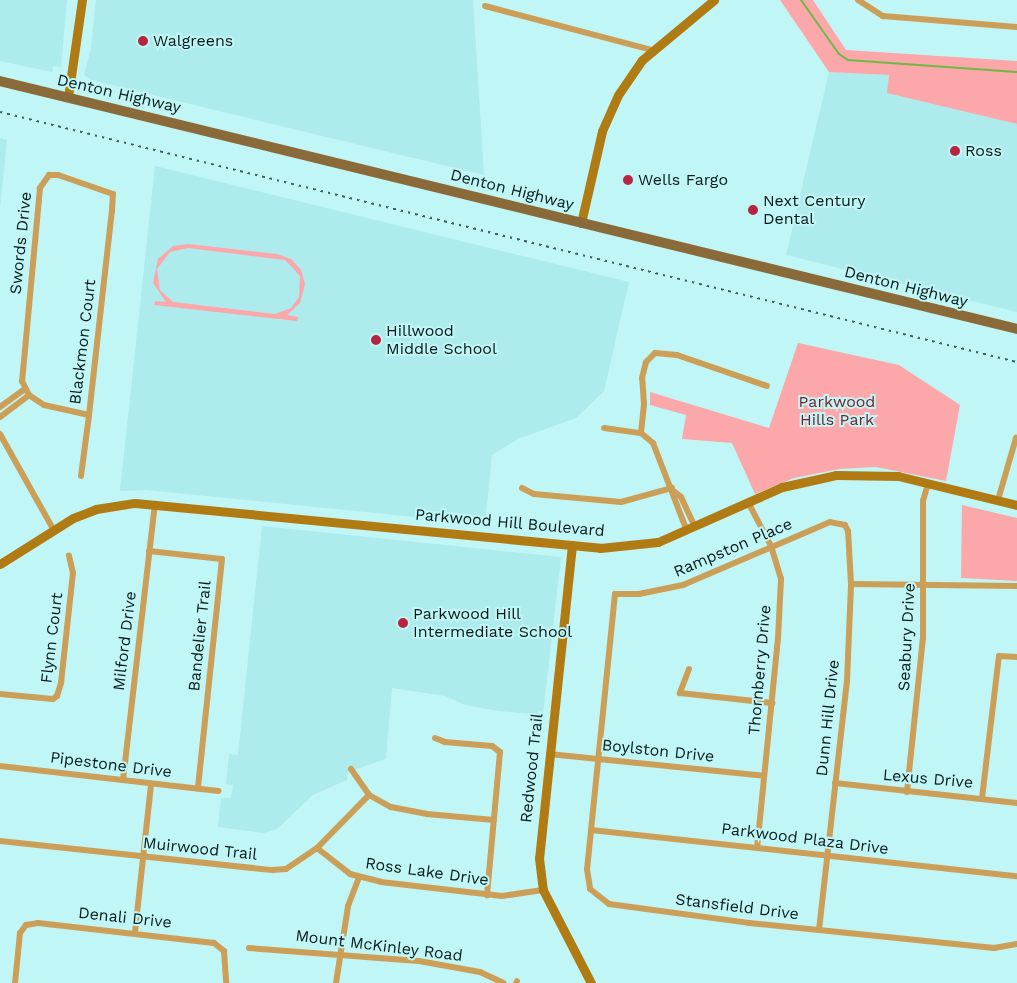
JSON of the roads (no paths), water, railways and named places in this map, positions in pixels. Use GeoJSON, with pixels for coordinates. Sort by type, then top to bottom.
{"type":"FeatureCollection","features":[{"type":"Feature","properties":{"kind":"main road","name":"Denton Highway"},"geometry":{"type":"LineString","coordinates":[[0,81],[1017,329]]}},
{"type":"Feature","properties":{"kind":"street"},"geometry":{"type":"LineString","coordinates":[[68,98],[82,0]]}},
{"type":"Feature","properties":{"kind":"street"},"geometry":{"type":"LineString","coordinates":[[581,222],[607,116],[638,67],[652,50],[714,0]]}},
{"type":"Feature","properties":{"kind":"street"},"geometry":{"type":"LineString","coordinates":[[858,0],[883,16],[1017,27]]}},
{"type":"Feature","properties":{"kind":"street"},"geometry":{"type":"LineString","coordinates":[[485,6],[652,50]]}},
{"type":"Feature","properties":{"kind":"street","name":"Swords Drive"},"geometry":{"type":"LineString","coordinates":[[24,389],[21,371],[43,180],[48,175],[58,175],[105,189],[113,194],[112,211]]}},
{"type":"Feature","properties":{"kind":"street","name":"Blackmon Court"},"geometry":{"type":"LineString","coordinates":[[81,476],[112,211]]}},
{"type":"Feature","properties":{"kind":"street"},"geometry":{"type":"LineString","coordinates":[[641,433],[644,404],[642,378],[646,362],[655,353],[677,356],[767,386]]}},
{"type":"Feature","properties":{"kind":"street"},"geometry":{"type":"LineString","coordinates":[[0,407],[24,389],[29,395],[44,405],[63,412],[88,415]]}},
{"type":"Feature","properties":{"kind":"street"},"geometry":{"type":"LineString","coordinates":[[0,417],[29,395]]}},
{"type":"Feature","properties":{"kind":"street"},"geometry":{"type":"LineString","coordinates":[[604,428],[641,433],[660,453],[673,490],[674,501],[691,529]]}},
{"type":"Feature","properties":{"kind":"street"},"geometry":{"type":"LineString","coordinates":[[0,434],[53,528]]}},
{"type":"Feature","properties":{"kind":"street"},"geometry":{"type":"LineString","coordinates":[[998,500],[1016,438]]}},
{"type":"Feature","properties":{"kind":"street","name":"Parkwood Hill Boulevard"},"geometry":{"type":"LineString","coordinates":[[0,564],[53,528],[96,509],[155,504],[572,545],[633,546],[658,542],[691,529],[782,487],[828,476],[879,474],[1017,505]]}},
{"type":"Feature","properties":{"kind":"street","name":"Seabury Drive"},"geometry":{"type":"LineString","coordinates":[[907,792],[920,677],[924,584],[924,501],[928,484]]}},
{"type":"Feature","properties":{"kind":"street"},"geometry":{"type":"LineString","coordinates":[[522,488],[534,494],[621,502],[673,490]]}},
{"type":"Feature","properties":{"kind":"street","name":"Thornberry Drive"},"geometry":{"type":"LineString","coordinates":[[748,502],[770,546],[781,579],[772,703],[757,847]]}},
{"type":"Feature","properties":{"kind":"street","name":"Milford Drive"},"geometry":{"type":"LineString","coordinates":[[123,780],[155,504]]}},
{"type":"Feature","properties":{"kind":"street","name":"Rampston Place"},"geometry":{"type":"LineString","coordinates":[[615,594],[647,593],[683,586],[770,546],[830,522]]}},
{"type":"Feature","properties":{"kind":"street","name":"Dunn Hill Drive"},"geometry":{"type":"LineString","coordinates":[[819,930],[847,681],[851,584],[848,531],[845,525],[830,522]]}},
{"type":"Feature","properties":{"kind":"street","name":"Redwood Trail"},"geometry":{"type":"LineString","coordinates":[[572,545],[539,843],[543,890],[591,983]]}},
{"type":"Feature","properties":{"kind":"street","name":"Bandelier Trail"},"geometry":{"type":"LineString","coordinates":[[150,551],[222,559],[198,789]]}},
{"type":"Feature","properties":{"kind":"street","name":"Flynn Court"},"geometry":{"type":"LineString","coordinates":[[0,694],[53,699],[57,696],[62,683],[73,574],[69,555]]}},
{"type":"Feature","properties":{"kind":"street"},"geometry":{"type":"LineString","coordinates":[[851,584],[1017,586]]}},
{"type":"Feature","properties":{"kind":"street","name":"Stansfield Drive"},"geometry":{"type":"LineString","coordinates":[[615,594],[587,879],[594,895],[600,900],[619,906],[819,930],[994,948],[1017,944]]}},
{"type":"Feature","properties":{"kind":"street"},"geometry":{"type":"LineString","coordinates":[[982,798],[998,656],[1017,657]]}},
{"type":"Feature","properties":{"kind":"street"},"geometry":{"type":"LineString","coordinates":[[689,669],[680,693],[772,703]]}},
{"type":"Feature","properties":{"kind":"street"},"geometry":{"type":"LineString","coordinates":[[435,738],[492,746],[498,750],[500,757],[487,895]]}},
{"type":"Feature","properties":{"kind":"street","name":"Boylston Drive"},"geometry":{"type":"LineString","coordinates":[[549,754],[764,776]]}},
{"type":"Feature","properties":{"kind":"street","name":"Pipestone Drive"},"geometry":{"type":"LineString","coordinates":[[0,766],[219,791]]}},
{"type":"Feature","properties":{"kind":"street"},"geometry":{"type":"LineString","coordinates":[[351,769],[368,796],[407,811],[494,820]]}},
{"type":"Feature","properties":{"kind":"street","name":"Lexus Drive"},"geometry":{"type":"LineString","coordinates":[[835,783],[1017,803]]}},
{"type":"Feature","properties":{"kind":"street"},"geometry":{"type":"LineString","coordinates":[[135,932],[151,784]]}},
{"type":"Feature","properties":{"kind":"street","name":"Muirwood Trail"},"geometry":{"type":"LineString","coordinates":[[0,841],[272,870],[286,869],[317,848],[368,796]]}},
{"type":"Feature","properties":{"kind":"street","name":"Parkwood Plaza Drive"},"geometry":{"type":"LineString","coordinates":[[591,830],[757,847],[826,857],[1017,876]]}},
{"type":"Feature","properties":{"kind":"street","name":"Ross Lake Drive"},"geometry":{"type":"LineString","coordinates":[[317,848],[337,866],[359,878],[487,895],[513,896],[543,890]]}},
{"type":"Feature","properties":{"kind":"street"},"geometry":{"type":"LineString","coordinates":[[336,983],[348,906],[359,878]]}},
{"type":"Feature","properties":{"kind":"street","name":"Denali Drive"},"geometry":{"type":"LineString","coordinates":[[15,983],[20,933],[26,925],[38,923],[135,932],[208,942],[220,947],[224,951],[226,983]]}},
{"type":"Feature","properties":{"kind":"street","name":"Mount McKinley Road"},"geometry":{"type":"LineString","coordinates":[[249,948],[419,961],[480,972],[504,983]]}},
{"type":"Feature","properties":{"kind":"waterway"},"geometry":{"type":"LineString","coordinates":[[801,0],[839,54],[848,60],[1017,72]]}},
{"type":"Feature","properties":{"kind":"railway"},"geometry":{"type":"LineString","coordinates":[[0,112],[1017,362]]}},
{"type":"Feature","properties":{"kind":"place","name":"Walgreens"},"geometry":{"type":"Point","coordinates":[143,41]}},
{"type":"Feature","properties":{"kind":"place","name":"Ross"},"geometry":{"type":"Point","coordinates":[955,151]}},
{"type":"Feature","properties":{"kind":"place","name":"Wells Fargo"},"geometry":{"type":"Point","coordinates":[628,180]}},
{"type":"Feature","properties":{"kind":"place","name":"Next Century Dental"},"geometry":{"type":"Point","coordinates":[753,210]}},
{"type":"Feature","properties":{"kind":"place","name":"Hillwood Middle School"},"geometry":{"type":"Point","coordinates":[376,340]}},
{"type":"Feature","properties":{"kind":"place","name":"Parkwood Hill Intermediate School"},"geometry":{"type":"Point","coordinates":[403,623]}},
{"type":"Feature","properties":{"kind":"park label","name":"Parkwood Hills Park"},"geometry":{"type":"Point","coordinates":[837,411]}}]}
